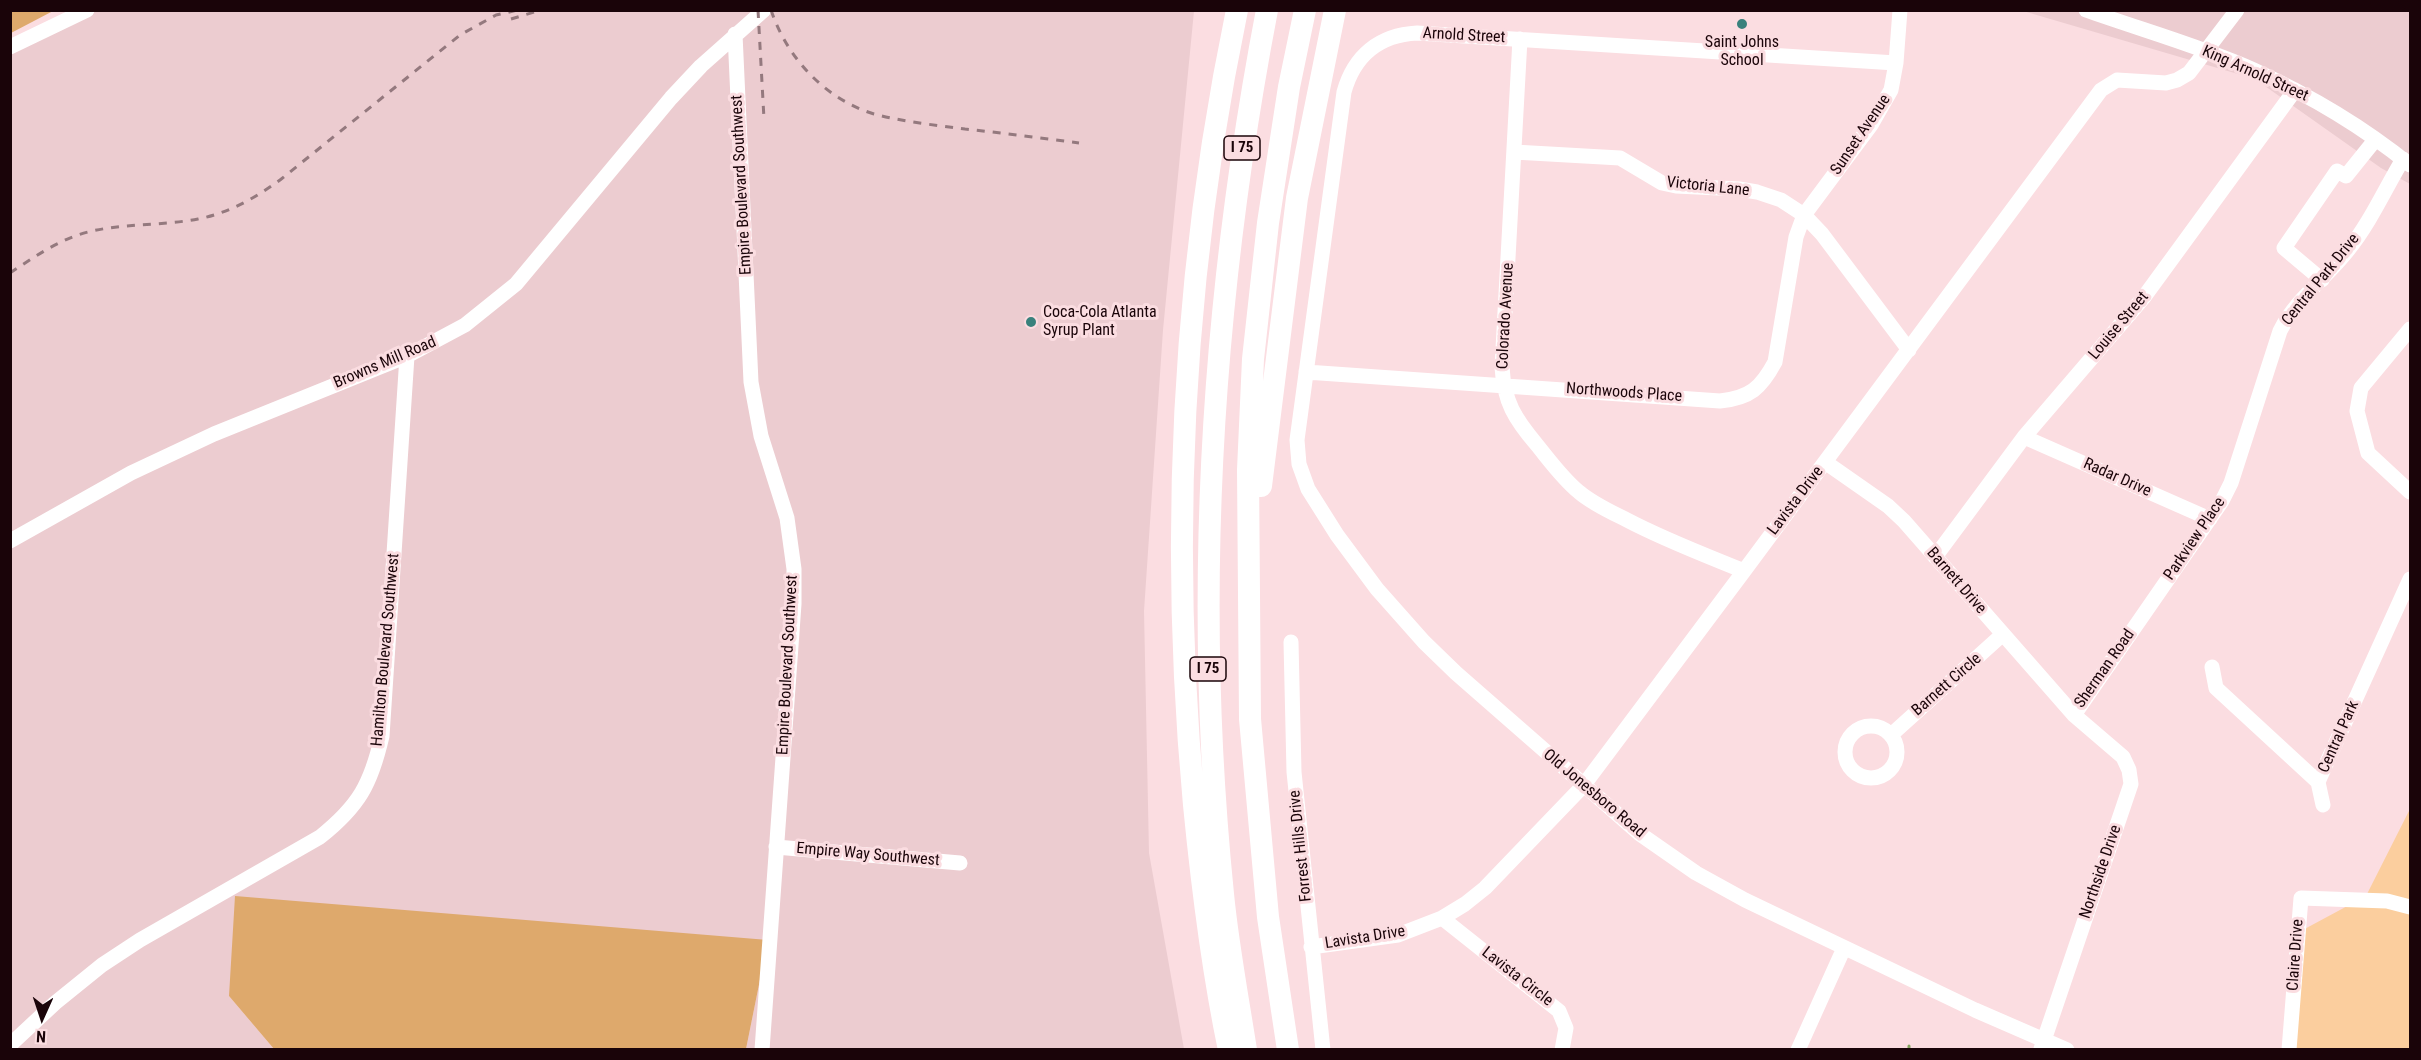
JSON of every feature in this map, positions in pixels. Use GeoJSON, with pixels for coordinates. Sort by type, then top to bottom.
{"type":"FeatureCollection","features":[{"type":"Feature","properties":{"kind":"highway"},"geometry":{"type":"LineString","coordinates":[[1229,1050],[1199,858],[1184,681],[1181,565],[1182,449],[1194,273],[1208,166],[1237,10]]}},
{"type":"Feature","properties":{"kind":"highway","name":"I 75"},"geometry":{"type":"LineString","coordinates":[[1246,1050],[1223,896],[1209,686],[1207,621],[1209,504],[1212,434],[1224,286],[1243,140],[1267,10]]}},
{"type":"Feature","properties":{"kind":"highway"},"geometry":{"type":"LineString","coordinates":[[1224,286],[1239,259],[1253,159],[1281,10]]}},
{"type":"Feature","properties":{"kind":"highway","name":"I 75"},"geometry":{"type":"LineString","coordinates":[[1288,1050],[1268,917],[1253,763],[1248,650],[1250,582],[1248,470],[1254,348],[1269,212],[1289,87],[1305,10]]}},
{"type":"Feature","properties":{"kind":"highway"},"geometry":{"type":"LineString","coordinates":[[1250,582],[1288,255],[1307,141],[1335,10]]}},
{"type":"Feature","properties":{"kind":"street"},"geometry":{"type":"LineString","coordinates":[[10,46],[87,10]]}},
{"type":"Feature","properties":{"kind":"street","name":"Browns Mill Road"},"geometry":{"type":"LineString","coordinates":[[10,541],[131,473],[213,434],[407,356],[465,325],[516,284],[671,98],[735,34],[764,10]]}},
{"type":"Feature","properties":{"kind":"street","name":"Sunset Avenue"},"geometry":{"type":"LineString","coordinates":[[1804,215],[1871,125],[1891,90],[1896,63],[1900,10]]}},
{"type":"Feature","properties":{"kind":"street","name":"King Arnold Street"},"geometry":{"type":"LineString","coordinates":[[2086,10],[2207,51],[2295,90],[2407,162]]}},
{"type":"Feature","properties":{"kind":"street","name":"Lavista Drive"},"geometry":{"type":"LineString","coordinates":[[1311,947],[1398,935],[1442,918],[1485,888],[1582,786],[1744,572],[2101,90],[2116,80],[2166,83],[2189,73],[2237,10]]}},
{"type":"Feature","properties":{"kind":"street","name":"Arnold Street"},"geometry":{"type":"LineString","coordinates":[[1306,372],[1344,92],[1355,64],[1375,44],[1403,33],[1896,63]]}},
{"type":"Feature","properties":{"kind":"street","name":"Empire Boulevard Southwest"},"geometry":{"type":"LineString","coordinates":[[735,34],[751,382],[761,436],[787,518],[794,569],[794,604],[762,1050]]}},
{"type":"Feature","properties":{"kind":"street","name":"Colorado Avenue"},"geometry":{"type":"LineString","coordinates":[[1520,39],[1502,368],[1503,385],[1508,404],[1518,422],[1562,476],[1581,494],[1606,510],[1648,531],[1744,572]]}},
{"type":"Feature","properties":{"kind":"street","name":"Louise Street"},"geometry":{"type":"LineString","coordinates":[[1935,556],[2024,437],[2144,297],[2295,90]]}},
{"type":"Feature","properties":{"kind":"street"},"geometry":{"type":"LineString","coordinates":[[2322,280],[2284,248],[2337,171],[2346,176],[2375,140]]}},
{"type":"Feature","properties":{"kind":"street","name":"Victoria Lane"},"geometry":{"type":"LineString","coordinates":[[1514,152],[1620,159],[1662,183],[1757,192],[1781,200],[1804,215],[1822,234],[1909,350]]}},
{"type":"Feature","properties":{"kind":"street","name":"Central Park Drive"},"geometry":{"type":"LineString","coordinates":[[2265,380],[2278,338],[2288,316],[2350,247],[2384,192],[2407,162]]}},
{"type":"Feature","properties":{"kind":"street","name":"Northwoods Place"},"geometry":{"type":"LineString","coordinates":[[1306,372],[1720,401],[1735,399],[1749,394],[1765,381],[1775,362],[1796,237],[1804,215]]}},
{"type":"Feature","properties":{"kind":"street"},"geometry":{"type":"LineString","coordinates":[[2410,329],[2361,388],[2357,411],[2368,453],[2410,492]]}},
{"type":"Feature","properties":{"kind":"street","name":"Hamilton Boulevard Southwest"},"geometry":{"type":"LineString","coordinates":[[10,1045],[93,971],[140,940],[320,837],[340,821],[359,799],[374,770],[382,736],[407,356]]}},
{"type":"Feature","properties":{"kind":"street","name":"Old Jonesboro Road"},"geometry":{"type":"LineString","coordinates":[[1306,372],[1297,440],[1299,464],[1308,489],[1337,535],[1377,589],[1424,642],[1582,786],[1640,834],[1696,873],[1744,900],[2043,1045],[2067,1050]]}},
{"type":"Feature","properties":{"kind":"street","name":"Parkview Place"},"geometry":{"type":"LineString","coordinates":[[2137,624],[2210,519],[2230,483],[2265,380]]}},
{"type":"Feature","properties":{"kind":"street","name":"Radar Drive"},"geometry":{"type":"LineString","coordinates":[[2024,437],[2210,519]]}},
{"type":"Feature","properties":{"kind":"street","name":"Barnett Drive"},"geometry":{"type":"LineString","coordinates":[[1825,462],[1888,506],[1935,556],[2074,715]]}},
{"type":"Feature","properties":{"kind":"street","name":"Central Park"},"geometry":{"type":"LineString","coordinates":[[2211,667],[2216,688],[2318,782],[2410,579]]}},
{"type":"Feature","properties":{"kind":"street","name":"Sherman Road"},"geometry":{"type":"LineString","coordinates":[[2074,715],[2137,624]]}},
{"type":"Feature","properties":{"kind":"street","name":"Barnett Circle"},"geometry":{"type":"LineString","coordinates":[[1891,735],[2003,634]]}},
{"type":"Feature","properties":{"kind":"street","name":"Forrest Hills Drive"},"geometry":{"type":"LineString","coordinates":[[1292,642],[1294,772],[1323,1050]]}},
{"type":"Feature","properties":{"kind":"street","name":"Northside Drive"},"geometry":{"type":"LineString","coordinates":[[2043,1045],[2131,784],[2129,770],[2123,757],[2074,715]]}},
{"type":"Feature","properties":{"kind":"street"},"geometry":{"type":"LineString","coordinates":[[2318,782],[2323,806]]}},
{"type":"Feature","properties":{"kind":"street","name":"Empire Way Southwest"},"geometry":{"type":"LineString","coordinates":[[776,847],[960,863]]}},
{"type":"Feature","properties":{"kind":"street","name":"Claire Drive"},"geometry":{"type":"LineString","coordinates":[[2289,1050],[2301,898],[2387,902],[2410,907]]}},
{"type":"Feature","properties":{"kind":"street","name":"Lavista Circle"},"geometry":{"type":"LineString","coordinates":[[1442,918],[1559,1011],[1566,1028],[1562,1050]]}},
{"type":"Feature","properties":{"kind":"street"},"geometry":{"type":"LineString","coordinates":[[1798,1050],[1844,948]]}},
{"type":"Feature","properties":{"kind":"shaded area"},"geometry":{"type":"Polygon","coordinates":[[[11,10],[53,10],[53,11],[11,33],[11,10]]]}},
{"type":"Feature","properties":{"kind":"shaded area"},"geometry":{"type":"Polygon","coordinates":[[[96,10],[1194,11],[1163,330],[1144,611],[1149,853],[1184,1049],[746,1049],[768,940],[229,996],[274,1049],[11,1050],[11,52],[96,10]]]}},
{"type":"Feature","properties":{"kind":"shaded area"},"geometry":{"type":"Polygon","coordinates":[[[2023,11],[2410,11],[2410,184],[2381,168],[2255,79],[2023,11]]]}},
{"type":"Feature","properties":{"kind":"shaded area"},"geometry":{"type":"Polygon","coordinates":[[[2410,809],[2410,1049],[2293,1050],[2299,932],[2366,896],[2410,809]]]}},
{"type":"Feature","properties":{"kind":"shaded area"},"geometry":{"type":"Polygon","coordinates":[[[235,896],[768,940],[746,1049],[274,1049],[229,996],[235,896]]]}},
{"type":"Feature","properties":{"kind":"railway"},"geometry":{"type":"LineString","coordinates":[[10,273],[57,244],[88,232],[198,219],[241,204],[280,180],[460,35],[496,15],[518,10]]}},
{"type":"Feature","properties":{"kind":"railway"},"geometry":{"type":"LineString","coordinates":[[511,19],[541,10]]}},
{"type":"Feature","properties":{"kind":"railway"},"geometry":{"type":"LineString","coordinates":[[758,10],[764,119]]}},
{"type":"Feature","properties":{"kind":"railway"},"geometry":{"type":"LineString","coordinates":[[771,10],[787,44],[810,74],[839,98],[856,107],[874,114],[908,121],[1079,143]]}},
{"type":"Feature","properties":{"kind":"place","name":"Saint Johns School"},"geometry":{"type":"Point","coordinates":[1742,24]}},
{"type":"Feature","properties":{"kind":"place","name":"Coca-Cola Atlanta Syrup Plant"},"geometry":{"type":"Point","coordinates":[1031,322]}}]}
